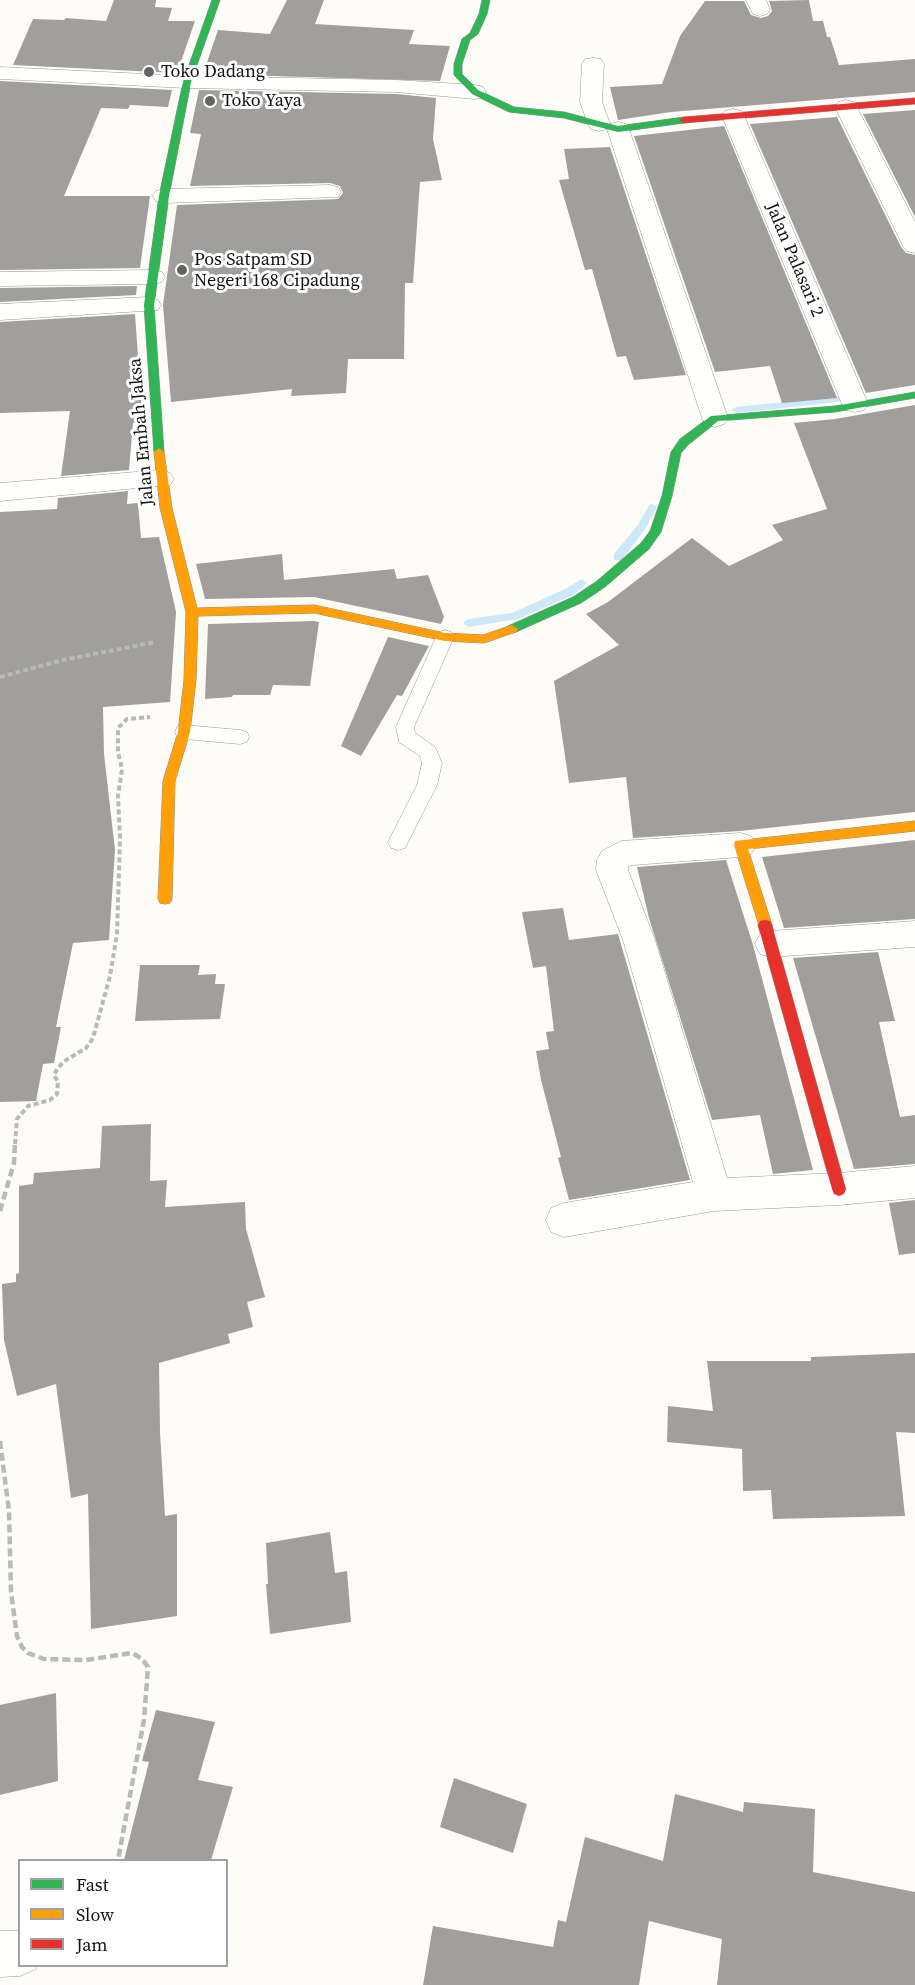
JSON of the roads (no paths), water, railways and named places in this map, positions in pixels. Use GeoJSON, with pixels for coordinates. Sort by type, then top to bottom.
{"type":"FeatureCollection","features":[{"type":"Feature","properties":{"kind":"street","name":"Jalan Embah Jaksa"},"geometry":{"type":"LineString","coordinates":[[165,899],[169,782],[184,732],[190,680],[192,612],[161,479],[149,306],[164,196],[187,82],[216,0]]}},
{"type":"Feature","properties":{"kind":"street"},"geometry":{"type":"LineString","coordinates":[[486,0],[474,34],[466,39],[458,64],[458,75],[475,92],[512,110],[564,115],[608,127],[915,101]]}},
{"type":"Feature","properties":{"kind":"street"},"geometry":{"type":"LineString","coordinates":[[593,64],[591,102],[608,127],[715,418]]}},
{"type":"Feature","properties":{"kind":"street"},"geometry":{"type":"LineString","coordinates":[[0,73],[187,82],[396,86],[475,92]]}},
{"type":"Feature","properties":{"kind":"street"},"geometry":{"type":"LineString","coordinates":[[846,107],[915,246]]}},
{"type":"Feature","properties":{"kind":"street","name":"Jalan Palasari 2"},"geometry":{"type":"LineString","coordinates":[[733,116],[855,404]]}},
{"type":"Feature","properties":{"kind":"street"},"geometry":{"type":"LineString","coordinates":[[164,196],[330,192]]}},
{"type":"Feature","properties":{"kind":"street"},"geometry":{"type":"LineString","coordinates":[[0,279],[153,277]]}},
{"type":"Feature","properties":{"kind":"street"},"geometry":{"type":"LineString","coordinates":[[0,312],[149,306]]}},
{"type":"Feature","properties":{"kind":"street"},"geometry":{"type":"LineString","coordinates":[[192,612],[314,609],[446,637],[484,639],[506,632],[577,600],[601,584],[645,546],[655,532],[667,496],[676,452],[684,442],[715,418],[835,409],[915,395]]}},
{"type":"Feature","properties":{"kind":"street"},"geometry":{"type":"LineString","coordinates":[[0,492],[161,479]]}},
{"type":"Feature","properties":{"kind":"street"},"geometry":{"type":"LineString","coordinates":[[714,1195],[639,940],[612,870],[613,860],[621,854],[633,852],[740,845],[915,826]]}},
{"type":"Feature","properties":{"kind":"street"},"geometry":{"type":"LineString","coordinates":[[740,845],[771,944],[838,1189]]}},
{"type":"Feature","properties":{"kind":"street"},"geometry":{"type":"LineString","coordinates":[[771,944],[915,934]]}},
{"type":"Feature","properties":{"kind":"street"},"geometry":{"type":"LineString","coordinates":[[564,1221],[714,1195],[838,1189],[915,1182]]}},
{"type":"Feature","properties":{"kind":"street"},"geometry":{"type":"LineString","coordinates":[[0,1954],[18,1953]]}},
{"type":"Feature","properties":{"kind":"lane"},"geometry":{"type":"LineString","coordinates":[[398,842],[427,785],[432,763],[428,752],[405,737],[405,727],[446,637]]}},
{"type":"Feature","properties":{"kind":"lane"},"geometry":{"type":"LineString","coordinates":[[184,732],[240,737]]}},
{"type":"Feature","properties":{"kind":"waterway"},"geometry":{"type":"LineString","coordinates":[[736,410],[852,398]]}},
{"type":"Feature","properties":{"kind":"waterway"},"geometry":{"type":"LineString","coordinates":[[618,557],[642,527],[652,507]]}},
{"type":"Feature","properties":{"kind":"waterway"},"geometry":{"type":"LineString","coordinates":[[468,623],[514,616],[571,591],[582,583]]}},
{"type":"Feature","properties":{"kind":"place","name":"Toko Dadang"},"geometry":{"type":"Point","coordinates":[149,72]}},
{"type":"Feature","properties":{"kind":"place","name":"Toko Yaya"},"geometry":{"type":"Point","coordinates":[210,101]}},
{"type":"Feature","properties":{"kind":"place","name":"Pos Satpam SD Negeri 168 Cipadung"},"geometry":{"type":"Point","coordinates":[182,270]}}]}
